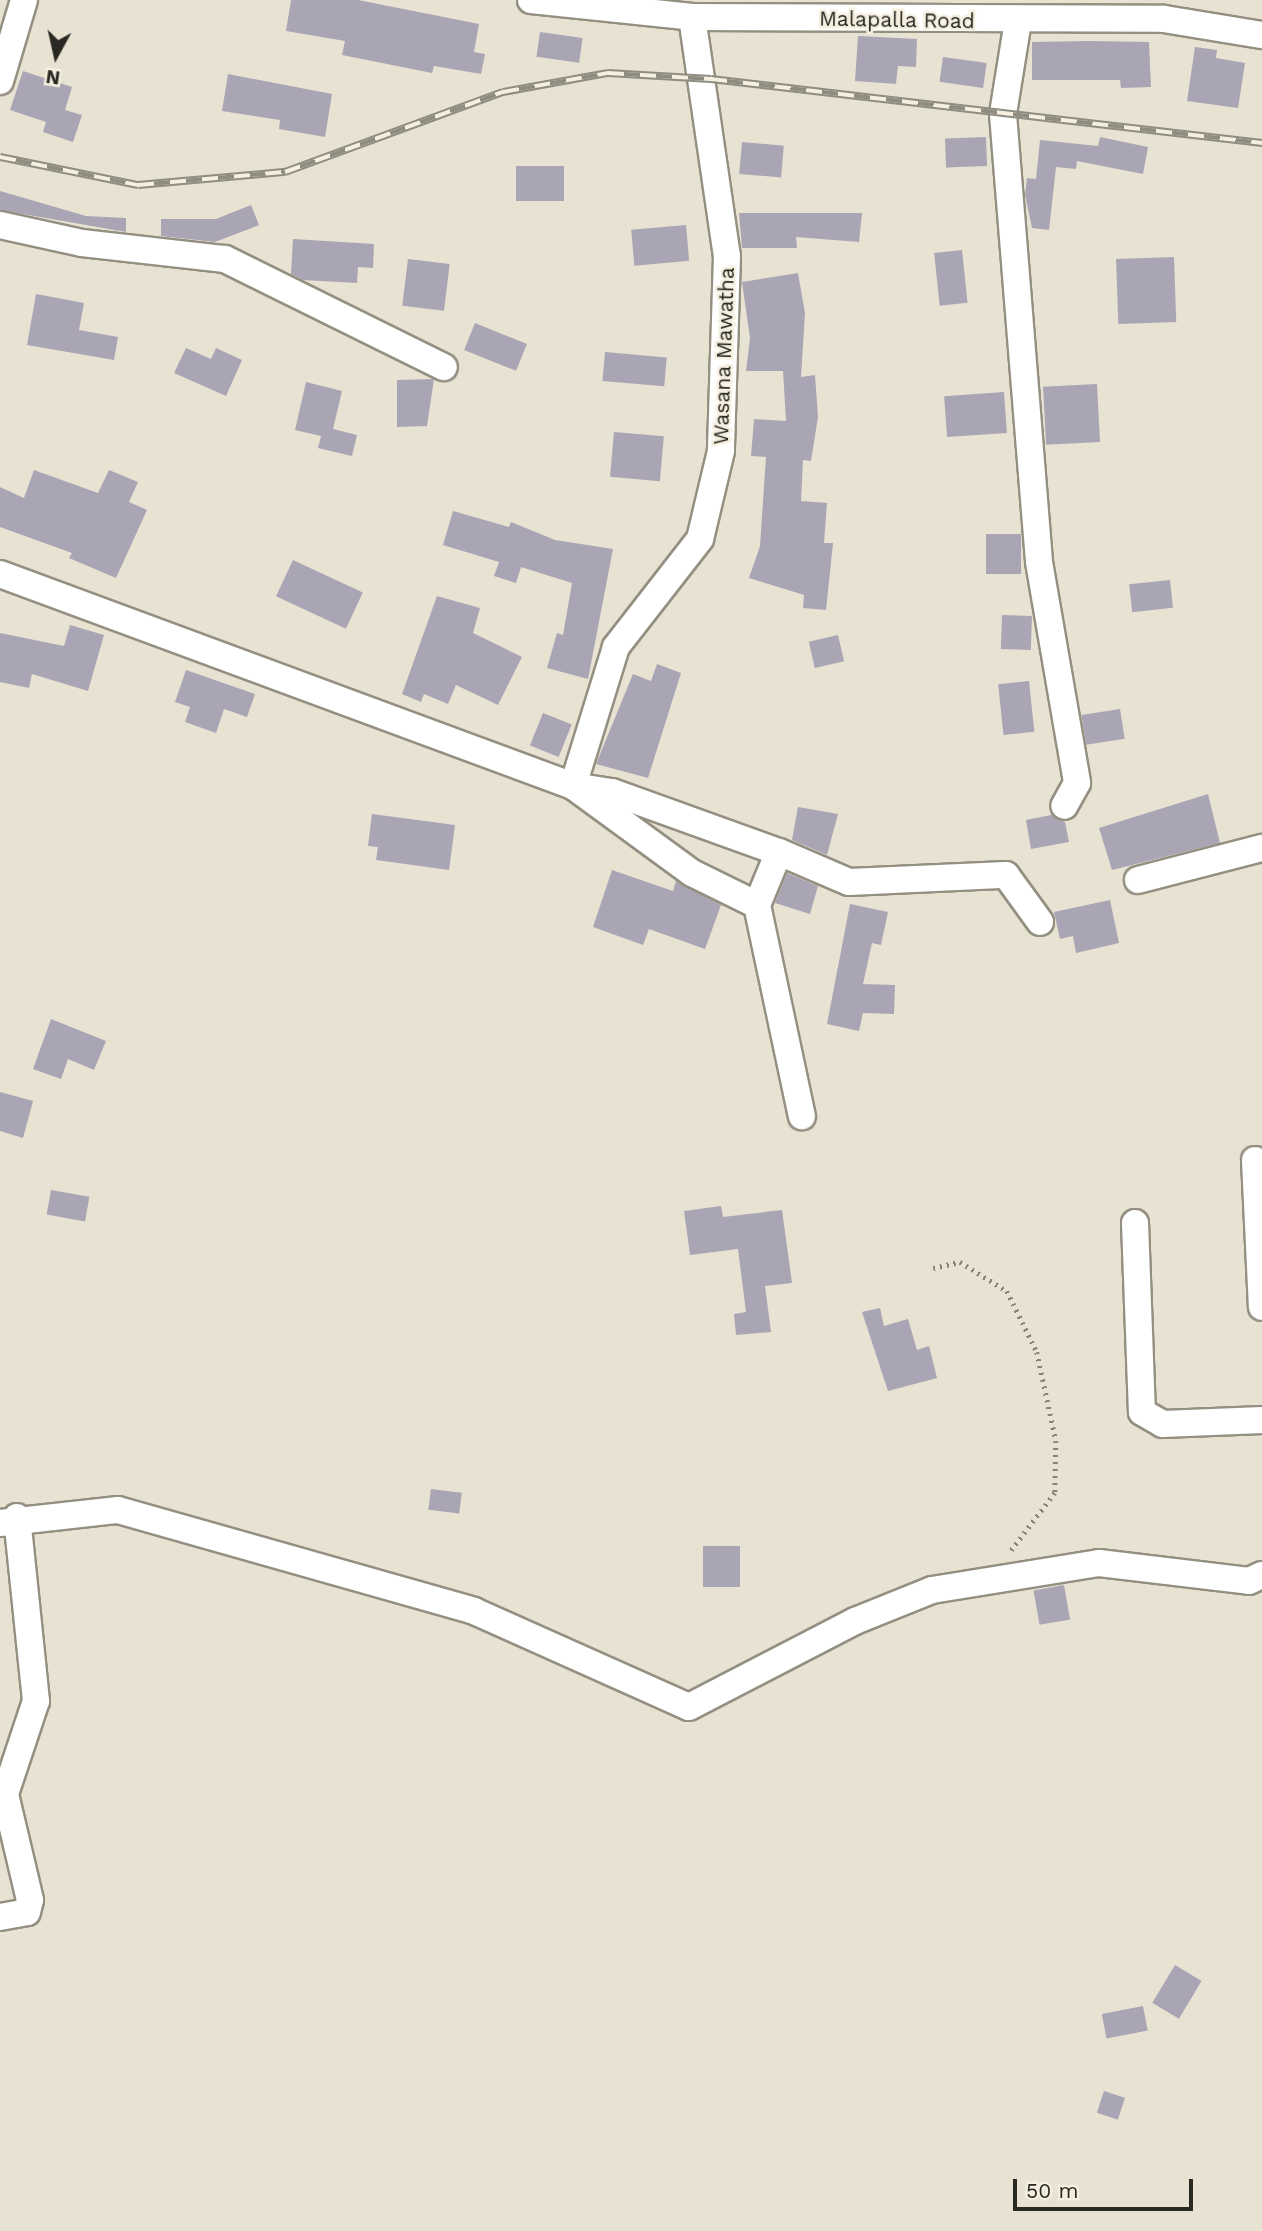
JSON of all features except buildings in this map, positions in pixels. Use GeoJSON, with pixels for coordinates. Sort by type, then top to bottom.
{"type":"FeatureCollection","features":[{"type":"Feature","properties":{"kind":"street"},"geometry":{"type":"LineString","coordinates":[[0,81],[24,0]]}},
{"type":"Feature","properties":{"kind":"street","name":"Malapalla Road"},"geometry":{"type":"LineString","coordinates":[[531,0],[692,17],[1018,21],[1164,19],[1262,35]]}},
{"type":"Feature","properties":{"kind":"street","name":"Wasana Mawatha"},"geometry":{"type":"LineString","coordinates":[[573,786],[615,647],[700,538],[721,451],[727,256],[692,17]]}},
{"type":"Feature","properties":{"kind":"street"},"geometry":{"type":"LineString","coordinates":[[1018,21],[1003,114],[1039,562],[1077,783],[1064,806]]}},
{"type":"Feature","properties":{"kind":"street"},"geometry":{"type":"LineString","coordinates":[[0,225],[82,243],[225,259],[444,367]]}},
{"type":"Feature","properties":{"kind":"street"},"geometry":{"type":"LineString","coordinates":[[0,574],[573,786],[612,792],[779,852],[849,882],[1006,875],[1040,922]]}},
{"type":"Feature","properties":{"kind":"street"},"geometry":{"type":"LineString","coordinates":[[573,786],[692,873],[757,905]]}},
{"type":"Feature","properties":{"kind":"street"},"geometry":{"type":"LineString","coordinates":[[1138,880],[1262,848]]}},
{"type":"Feature","properties":{"kind":"street"},"geometry":{"type":"LineString","coordinates":[[779,852],[757,905],[802,1116]]}},
{"type":"Feature","properties":{"kind":"street"},"geometry":{"type":"LineString","coordinates":[[1255,1160],[1262,1307]]}},
{"type":"Feature","properties":{"kind":"street"},"geometry":{"type":"LineString","coordinates":[[1135,1223],[1142,1412],[1163,1424],[1262,1420]]}},
{"type":"Feature","properties":{"kind":"street"},"geometry":{"type":"LineString","coordinates":[[0,1917],[27,1912],[30,1900],[5,1794],[36,1701],[9,1520],[131,1513],[474,1611],[689,1707],[855,1621],[932,1590],[1099,1563],[1249,1581],[1262,1575]]}},
{"type":"Feature","properties":{"kind":"path"},"geometry":{"type":"LineString","coordinates":[[933,1268],[960,1262],[1007,1291],[1037,1352],[1056,1441],[1055,1493],[982,1583]]}},
{"type":"Feature","properties":{"kind":"railway"},"geometry":{"type":"LineString","coordinates":[[0,157],[138,185],[285,172],[503,92],[608,73],[711,79],[1262,143]]}}]}
